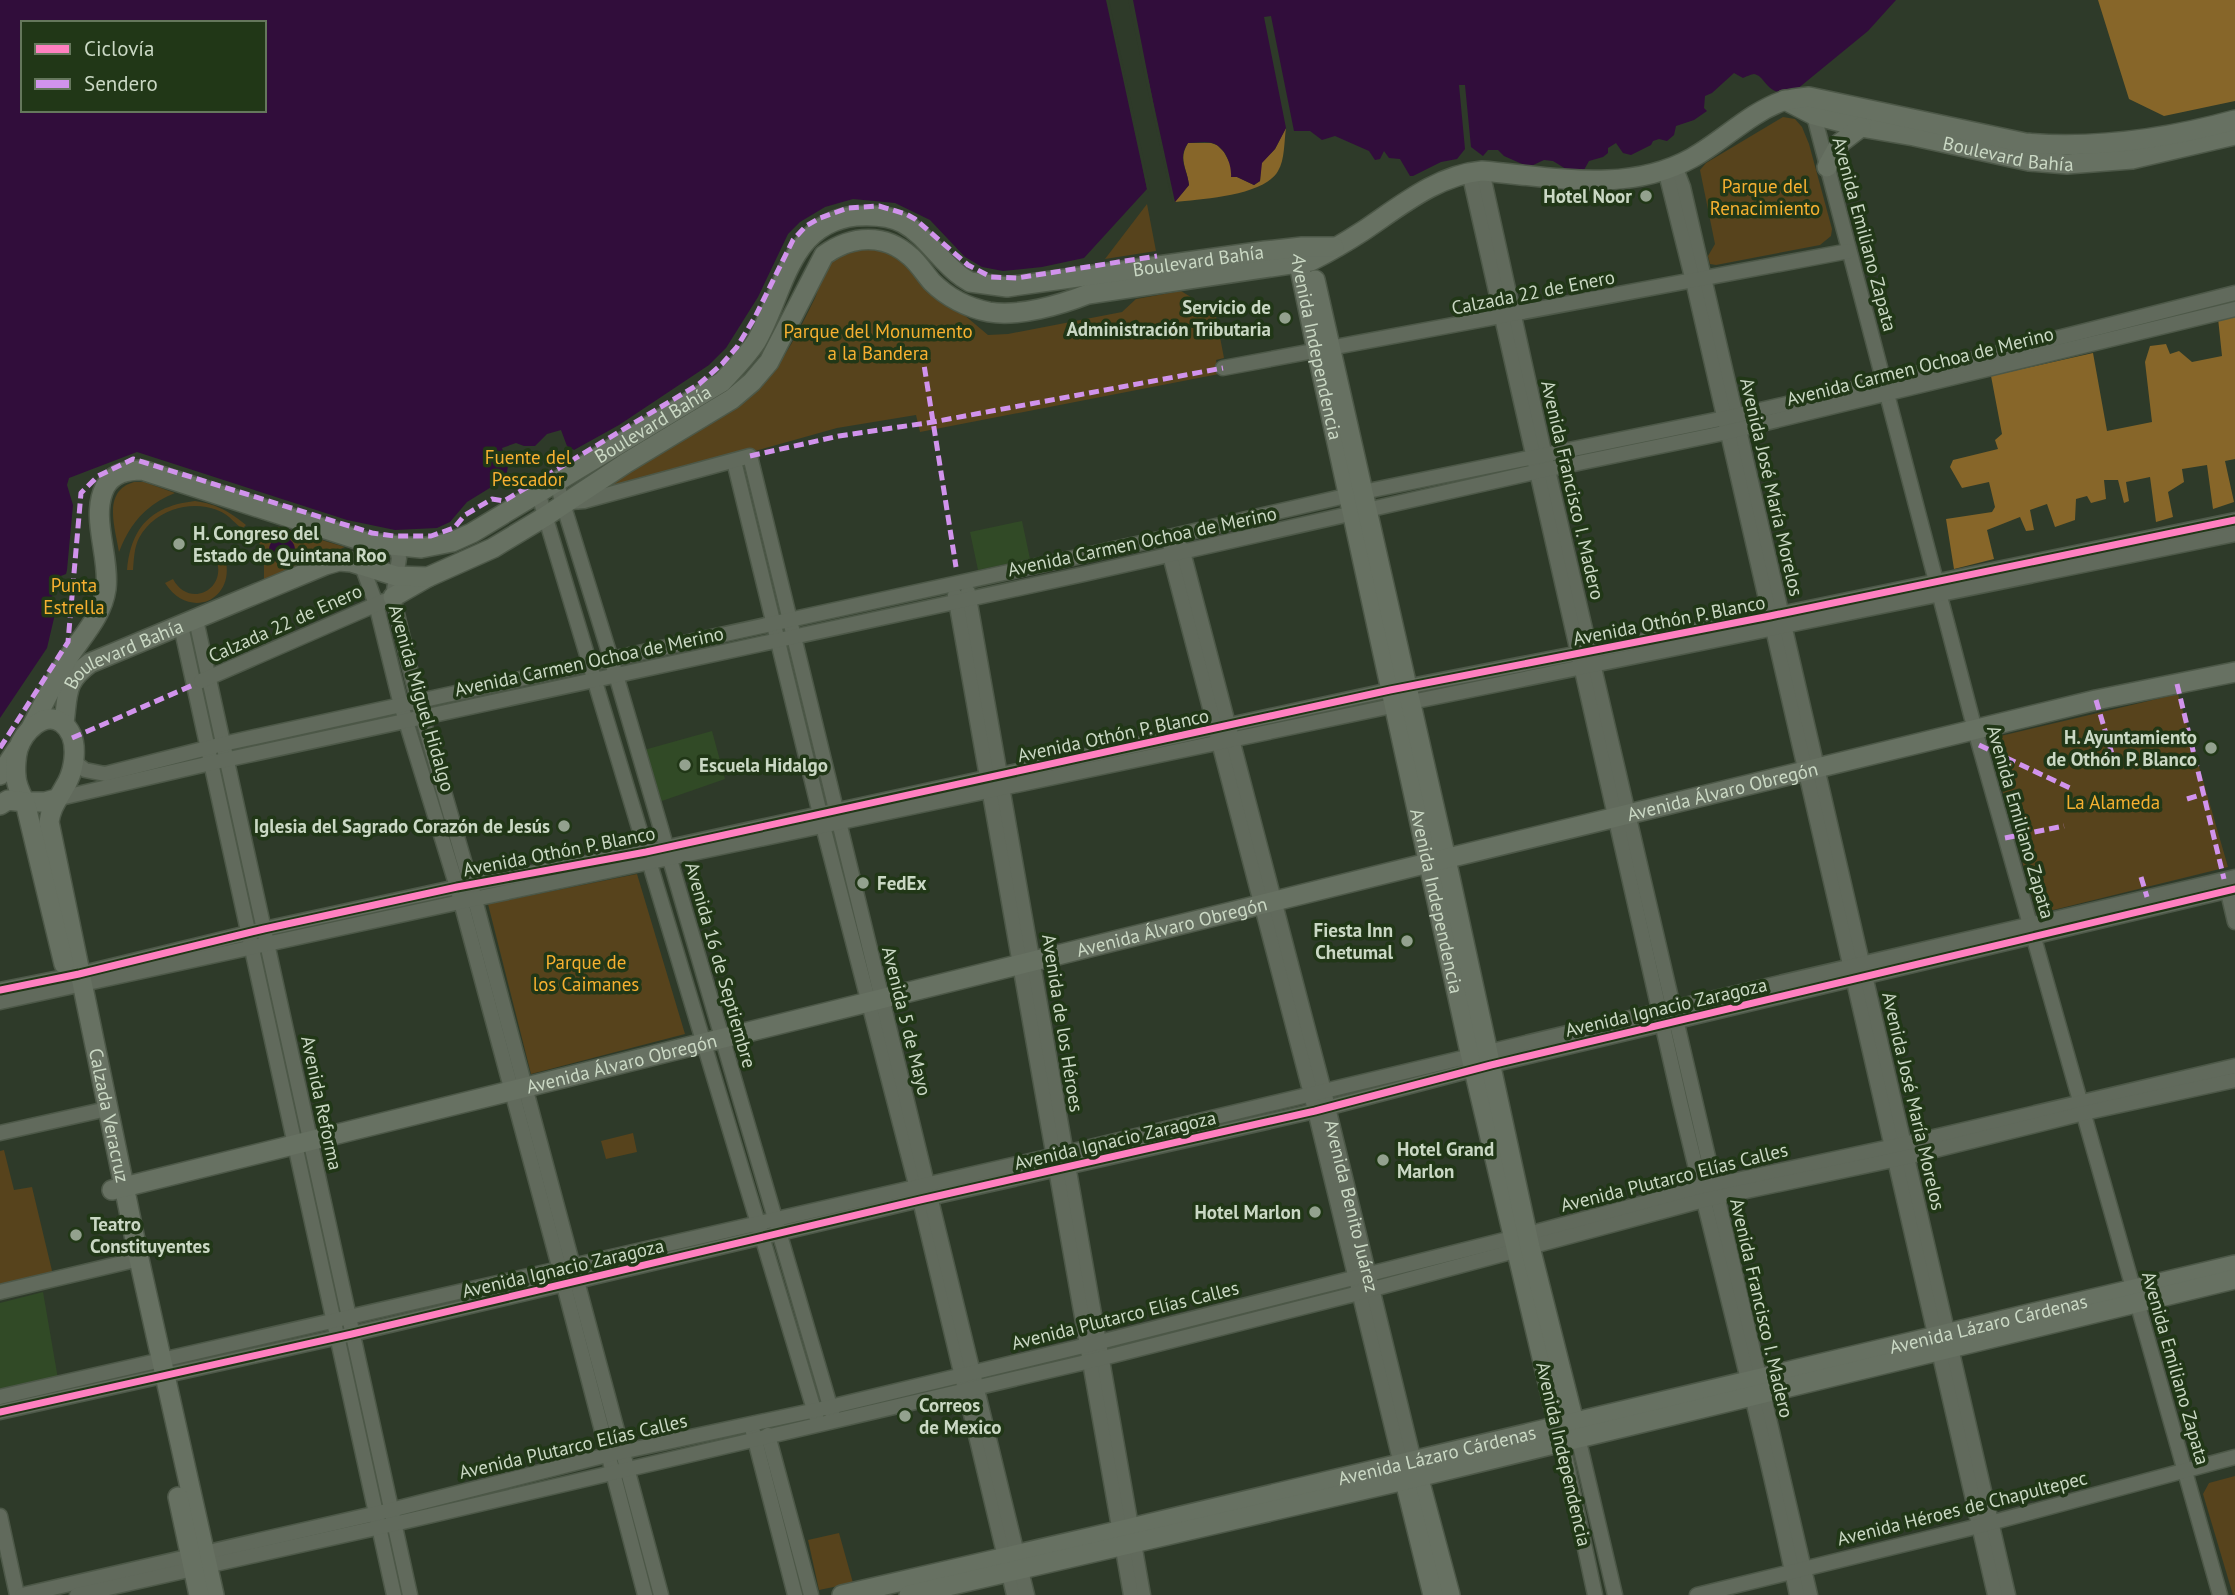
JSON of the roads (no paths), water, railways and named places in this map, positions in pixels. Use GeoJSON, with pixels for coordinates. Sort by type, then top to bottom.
{"type":"FeatureCollection","features":[{"type":"Feature","properties":{"kind":"main road","name":"Boulevard Bahía"},"geometry":{"type":"LineString","coordinates":[[64,723],[68,687],[76,673],[90,663],[339,561],[396,576],[428,577],[493,548],[545,516],[727,391],[757,340],[794,256],[810,236],[848,217],[877,216],[905,223],[958,274],[970,282],[1007,287],[1304,257],[1339,247],[1399,205],[1446,180],[1476,171],[1590,181],[1622,180],[1692,158],[1770,106],[1786,100],[1915,128],[2025,143],[2077,146],[2133,141],[2235,120]]}},
{"type":"Feature","properties":{"kind":"main road","name":"Boulevard Bahía"},"geometry":{"type":"LineString","coordinates":[[1811,106],[1861,127],[1915,128],[2029,161],[2067,164],[2132,159],[2235,135]]}},
{"type":"Feature","properties":{"kind":"main road"},"geometry":{"type":"LineString","coordinates":[[1827,167],[1840,143],[1861,127]]}},
{"type":"Feature","properties":{"kind":"main road","name":"Boulevard Bahía"},"geometry":{"type":"LineString","coordinates":[[32,726],[66,661],[101,607],[106,589],[106,568],[101,499],[110,479],[120,473],[142,470],[369,542],[421,548],[452,542],[472,533],[556,481],[727,391],[752,382],[769,362],[824,255],[850,240],[883,240],[896,246],[913,258],[933,282],[951,297],[989,312],[1060,305],[1088,294],[1175,271]]}},
{"type":"Feature","properties":{"kind":"main road","name":"Avenida Independencia"},"geometry":{"type":"LineString","coordinates":[[1304,257],[1521,1243],[1569,1432]]}},
{"type":"Feature","properties":{"kind":"main road"},"geometry":{"type":"LineString","coordinates":[[384,600],[428,577]]}},
{"type":"Feature","properties":{"kind":"main road","name":"Avenida Álvaro Obregón"},"geometry":{"type":"LineString","coordinates":[[118,1189],[2096,700],[2235,673]]}},
{"type":"Feature","properties":{"kind":"main road"},"geometry":{"type":"LineString","coordinates":[[0,775],[32,726],[43,720],[53,719],[64,723],[72,738],[73,761],[65,788],[55,799],[45,802],[8,800],[0,805]]}},
{"type":"Feature","properties":{"kind":"main road"},"geometry":{"type":"LineString","coordinates":[[18,748],[16,777],[25,802]]}},
{"type":"Feature","properties":{"kind":"main road","name":"Calzada Veracruz"},"geometry":{"type":"LineString","coordinates":[[55,799],[49,822],[74,981]]}},
{"type":"Feature","properties":{"kind":"main road","name":"Calzada Veracruz"},"geometry":{"type":"LineString","coordinates":[[25,802],[74,981],[199,1561],[214,1595]]}},
{"type":"Feature","properties":{"kind":"main road","name":"Avenida Lázaro Cárdenas"},"geometry":{"type":"LineString","coordinates":[[2137,1296],[2235,1265]]}},
{"type":"Feature","properties":{"kind":"main road","name":"Avenida Lázaro Cárdenas"},"geometry":{"type":"LineString","coordinates":[[842,1595],[1013,1563],[2137,1296],[2235,1279]]}},
{"type":"Feature","properties":{"kind":"main road","name":"Avenida Benito Juárez"},"geometry":{"type":"LineString","coordinates":[[1409,1470],[1429,1552],[1433,1595]]}},
{"type":"Feature","properties":{"kind":"main road","name":"Avenida Benito Juárez"},"geometry":{"type":"LineString","coordinates":[[1429,1552],[1450,1595]]}},
{"type":"Feature","properties":{"kind":"main road","name":"Calzada Veracruz"},"geometry":{"type":"LineString","coordinates":[[199,1561],[199,1595]]}},
{"type":"Feature","properties":{"kind":"main road","name":"Avenida Lázaro Cárdenas"},"geometry":{"type":"LineString","coordinates":[[909,1595],[1013,1563]]}},
{"type":"Feature","properties":{"kind":"street","name":"Avenida Emiliano Zapata"},"geometry":{"type":"LineString","coordinates":[[1811,106],[1975,730],[2220,1595]]}},
{"type":"Feature","properties":{"kind":"street","name":"Avenida José María Morelos"},"geometry":{"type":"LineString","coordinates":[[1670,167],[1683,187],[1699,280],[1985,1524],[2008,1595]]}},
{"type":"Feature","properties":{"kind":"street","name":"Avenida Francisco I. Madero"},"geometry":{"type":"LineString","coordinates":[[1476,171],[1540,464],[1708,1193],[1798,1570],[1810,1595]]}},
{"type":"Feature","properties":{"kind":"street","name":"Calzada 22 de Enero"},"geometry":{"type":"LineString","coordinates":[[1223,368],[1849,251]]}},
{"type":"Feature","properties":{"kind":"street","name":"Avenida Carmen Ochoa de Merino"},"geometry":{"type":"LineString","coordinates":[[73,761],[85,770],[105,774],[209,756],[227,760],[1286,529],[1358,503],[1464,472],[1540,464],[1732,424],[2187,313],[2235,293]]}},
{"type":"Feature","properties":{"kind":"street","name":"Avenida Carmen Ochoa de Merino"},"geometry":{"type":"LineString","coordinates":[[2187,313],[2235,309]]}},
{"type":"Feature","properties":{"kind":"street","name":"Avenida 5 de Mayo"},"geometry":{"type":"LineString","coordinates":[[782,622],[734,461],[750,456],[782,622],[785,638],[1013,1563],[1027,1595]]}},
{"type":"Feature","properties":{"kind":"street"},"geometry":{"type":"LineString","coordinates":[[565,502],[583,501],[734,461]]}},
{"type":"Feature","properties":{"kind":"street","name":"Avenida Carmen Ochoa de Merino"},"geometry":{"type":"LineString","coordinates":[[55,799],[209,756],[223,744],[1282,511],[1466,488],[1540,464]]}},
{"type":"Feature","properties":{"kind":"street"},"geometry":{"type":"LineString","coordinates":[[1464,472],[1466,488]]}},
{"type":"Feature","properties":{"kind":"street","name":"Avenida 16 de Septiembre"},"geometry":{"type":"LineString","coordinates":[[556,481],[565,502],[668,852],[760,1230],[818,1424]]}},
{"type":"Feature","properties":{"kind":"street","name":"Avenida 16 de Septiembre"},"geometry":{"type":"LineString","coordinates":[[538,492],[648,858],[778,1226],[832,1414]]}},
{"type":"Feature","properties":{"kind":"street"},"geometry":{"type":"LineString","coordinates":[[1282,511],[1286,529]]}},
{"type":"Feature","properties":{"kind":"street","name":"Avenida Othón P. Blanco"},"geometry":{"type":"LineString","coordinates":[[0,1002],[74,981],[250,940],[264,929],[648,858],[1401,696],[1937,588],[2235,520]]}},
{"type":"Feature","properties":{"kind":"street","name":"Avenida Othón P. Blanco"},"geometry":{"type":"LineString","coordinates":[[1937,588],[2235,534]]}},
{"type":"Feature","properties":{"kind":"street","name":"Avenida Benito Juárez"},"geometry":{"type":"LineString","coordinates":[[1173,536],[1317,1092],[1409,1470]]}},
{"type":"Feature","properties":{"kind":"street"},"geometry":{"type":"LineString","coordinates":[[362,566],[362,554],[369,542]]}},
{"type":"Feature","properties":{"kind":"street","name":"Avenida Miguel Hidalgo"},"geometry":{"type":"LineString","coordinates":[[396,547],[399,558],[396,576],[384,600],[401,705],[465,893]]}},
{"type":"Feature","properties":{"kind":"street"},"geometry":{"type":"LineString","coordinates":[[1080,556],[1084,574]]}},
{"type":"Feature","properties":{"kind":"street","name":"Avenida Miguel Hidalgo"},"geometry":{"type":"LineString","coordinates":[[362,566],[384,600],[423,717],[465,893],[596,1381],[607,1455],[645,1595]]}},
{"type":"Feature","properties":{"kind":"street","name":"Avenida de los Héroes"},"geometry":{"type":"LineString","coordinates":[[960,582],[1097,1359],[1127,1537],[1131,1595]]}},
{"type":"Feature","properties":{"kind":"street","name":"Calzada 22 de Enero"},"geometry":{"type":"LineString","coordinates":[[193,685],[384,600]]}},
{"type":"Feature","properties":{"kind":"street"},"geometry":{"type":"LineString","coordinates":[[835,610],[838,626]]}},
{"type":"Feature","properties":{"kind":"street","name":"Avenida Reforma"},"geometry":{"type":"LineString","coordinates":[[188,623],[209,678],[264,929],[334,1322],[385,1518],[410,1595]]}},
{"type":"Feature","properties":{"kind":"street","name":"Avenida Reforma"},"geometry":{"type":"LineString","coordinates":[[188,623],[193,685],[250,940],[349,1318],[385,1518],[394,1595]]}},
{"type":"Feature","properties":{"kind":"street"},"geometry":{"type":"LineString","coordinates":[[677,644],[681,661]]}},
{"type":"Feature","properties":{"kind":"street"},"geometry":{"type":"LineString","coordinates":[[2230,884],[2235,922]]}},
{"type":"Feature","properties":{"kind":"street","name":"Avenida Ignacio Zaragoza"},"geometry":{"type":"LineString","coordinates":[[1061,1161],[1317,1092],[1481,1061],[2230,884]]}},
{"type":"Feature","properties":{"kind":"street","name":"Avenida Othón P. Blanco"},"geometry":{"type":"LineString","coordinates":[[250,940],[267,944],[465,893]]}},
{"type":"Feature","properties":{"kind":"street","name":"Avenida Othón P. Blanco"},"geometry":{"type":"LineString","coordinates":[[0,990],[74,981]]}},
{"type":"Feature","properties":{"kind":"street","name":"Avenida Ignacio Zaragoza"},"geometry":{"type":"LineString","coordinates":[[0,1397],[338,1338],[569,1276],[923,1192],[1061,1161],[1321,1109],[1481,1061]]}},
{"type":"Feature","properties":{"kind":"street","name":"Avenida Plutarco Elías Calles"},"geometry":{"type":"LineString","coordinates":[[19,1595],[199,1561],[385,1518],[628,1469],[758,1432],[814,1410],[832,1414],[971,1389],[1097,1359],[1214,1322],[1708,1193],[1900,1152],[2083,1108],[2235,1066]]}},
{"type":"Feature","properties":{"kind":"street","name":"Avenida Plutarco Elías Calles"},"geometry":{"type":"LineString","coordinates":[[2083,1108],[2235,1080]]}},
{"type":"Feature","properties":{"kind":"street"},"geometry":{"type":"LineString","coordinates":[[0,1133],[102,1110]]}},
{"type":"Feature","properties":{"kind":"street"},"geometry":{"type":"LineString","coordinates":[[0,1292],[133,1261]]}},
{"type":"Feature","properties":{"kind":"street","name":"Avenida Ignacio Zaragoza"},"geometry":{"type":"LineString","coordinates":[[0,1412],[349,1318],[569,1276]]}},
{"type":"Feature","properties":{"kind":"street","name":"Avenida Plutarco Elías Calles"},"geometry":{"type":"LineString","coordinates":[[385,1518],[607,1455],[818,1424],[832,1414],[967,1374],[1094,1343],[1214,1322]]}},
{"type":"Feature","properties":{"kind":"street","name":"Avenida Miguel Hidalgo"},"geometry":{"type":"LineString","coordinates":[[596,1381],[623,1452],[661,1595]]}},
{"type":"Feature","properties":{"kind":"street"},"geometry":{"type":"LineString","coordinates":[[758,1432],[795,1595]]}},
{"type":"Feature","properties":{"kind":"street"},"geometry":{"type":"LineString","coordinates":[[758,1432],[811,1595]]}},
{"type":"Feature","properties":{"kind":"street","name":"Avenida Independencia"},"geometry":{"type":"LineString","coordinates":[[1569,1432],[1595,1595]]}},
{"type":"Feature","properties":{"kind":"street","name":"Avenida Independencia"},"geometry":{"type":"LineString","coordinates":[[1569,1432],[1615,1595]]}},
{"type":"Feature","properties":{"kind":"street","name":"Avenida Héroes de Chapultepec"},"geometry":{"type":"LineString","coordinates":[[1697,1595],[1985,1524],[2235,1457]]}},
{"type":"Feature","properties":{"kind":"street"},"geometry":{"type":"LineString","coordinates":[[0,1516],[19,1595]]}},
{"type":"Feature","properties":{"kind":"street","name":"Avenida José María Morelos"},"geometry":{"type":"LineString","coordinates":[[1985,1524],[1995,1595]]}},
{"type":"Feature","properties":{"kind":"street","name":"Avenida de los Héroes"},"geometry":{"type":"LineString","coordinates":[[1127,1537],[1143,1595]]}},
{"type":"Feature","properties":{"kind":"street","name":"Avenida Plutarco Elías Calles"},"geometry":{"type":"LineString","coordinates":[[77,1595],[199,1561]]}},
{"type":"Feature","properties":{"kind":"street","name":"Avenida 5 de Mayo"},"geometry":{"type":"LineString","coordinates":[[1013,1563],[1014,1595]]}},
{"type":"Feature","properties":{"kind":"street","name":"Avenida Francisco I. Madero"},"geometry":{"type":"LineString","coordinates":[[1797,1595],[1798,1570]]}},
{"type":"Feature","properties":{"kind":"place","name":"Hotel Noor"},"geometry":{"type":"Point","coordinates":[1646,196]}},
{"type":"Feature","properties":{"kind":"place","name":"Servicio de Administración Tributaria"},"geometry":{"type":"Point","coordinates":[1285,318]}},
{"type":"Feature","properties":{"kind":"place","name":"H. Congreso del Estado de Quintana Roo"},"geometry":{"type":"Point","coordinates":[179,544]}},
{"type":"Feature","properties":{"kind":"place","name":"H. Ayuntamiento de Othón P. Blanco"},"geometry":{"type":"Point","coordinates":[2211,748]}},
{"type":"Feature","properties":{"kind":"place","name":"Escuela Hidalgo"},"geometry":{"type":"Point","coordinates":[685,765]}},
{"type":"Feature","properties":{"kind":"place","name":"Iglesia del Sagrado Corazón de Jesús"},"geometry":{"type":"Point","coordinates":[564,826]}},
{"type":"Feature","properties":{"kind":"place","name":"FedEx"},"geometry":{"type":"Point","coordinates":[863,883]}},
{"type":"Feature","properties":{"kind":"place","name":"Fiesta Inn Chetumal"},"geometry":{"type":"Point","coordinates":[1407,941]}},
{"type":"Feature","properties":{"kind":"place","name":"Hotel Grand Marlon"},"geometry":{"type":"Point","coordinates":[1383,1160]}},
{"type":"Feature","properties":{"kind":"place","name":"Hotel Marlon"},"geometry":{"type":"Point","coordinates":[1315,1212]}},
{"type":"Feature","properties":{"kind":"place","name":"Teatro Constituyentes"},"geometry":{"type":"Point","coordinates":[76,1235]}},
{"type":"Feature","properties":{"kind":"place","name":"Correos de Mexico"},"geometry":{"type":"Point","coordinates":[905,1416]}},
{"type":"Feature","properties":{"kind":"park label","name":"Parque del Renacimiento"},"geometry":{"type":"Point","coordinates":[1765,197]}},
{"type":"Feature","properties":{"kind":"park label","name":"Parque del Monumento a la Bandera"},"geometry":{"type":"Point","coordinates":[878,342]}},
{"type":"Feature","properties":{"kind":"park label","name":"Fuente del Pescador"},"geometry":{"type":"Point","coordinates":[528,468]}},
{"type":"Feature","properties":{"kind":"park label","name":"Punta Estrella"},"geometry":{"type":"Point","coordinates":[74,596]}},
{"type":"Feature","properties":{"kind":"park label","name":"La Alameda"},"geometry":{"type":"Point","coordinates":[2113,802]}},
{"type":"Feature","properties":{"kind":"park label","name":"Parque de los Caimanes"},"geometry":{"type":"Point","coordinates":[586,973]}}]}
